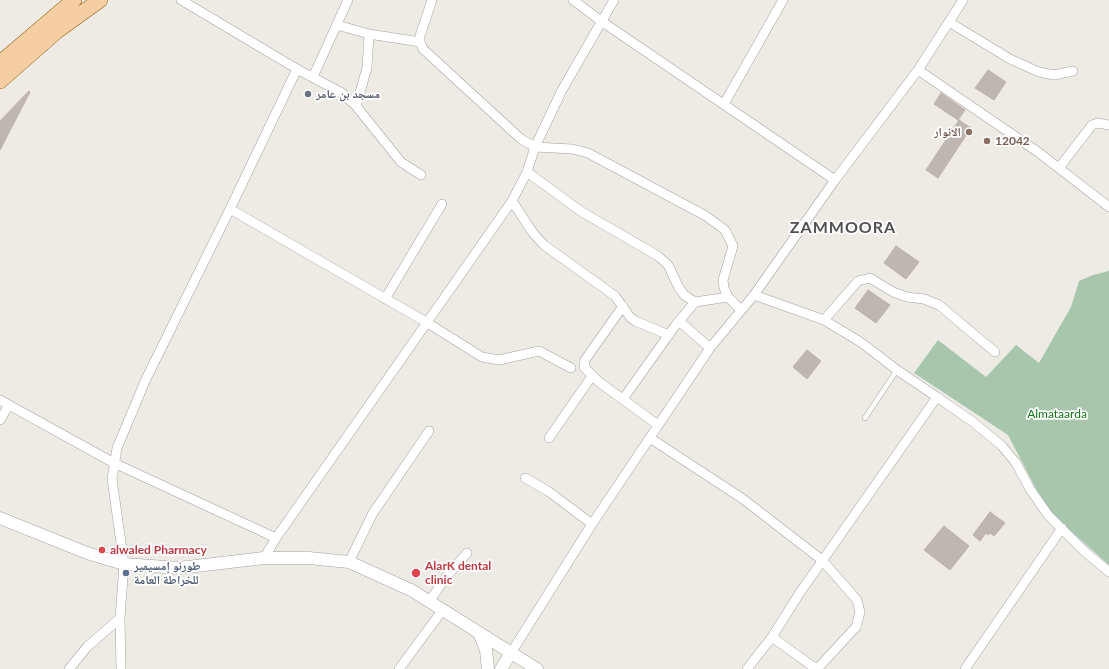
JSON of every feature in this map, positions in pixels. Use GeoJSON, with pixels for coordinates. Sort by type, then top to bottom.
{"type":"FeatureCollection","features":[{"type":"Feature","properties":{"kind":"main road"},"geometry":{"type":"LineString","coordinates":[[0,63],[74,0]]}},
{"type":"Feature","properties":{"kind":"main road"},"geometry":{"type":"LineString","coordinates":[[0,81],[57,31],[100,0]]}},
{"type":"Feature","properties":{"kind":"street"},"geometry":{"type":"LineString","coordinates":[[181,0],[297,69],[342,93],[356,106],[401,162],[421,175]]}},
{"type":"Feature","properties":{"kind":"street"},"geometry":{"type":"LineString","coordinates":[[314,77],[348,0]]}},
{"type":"Feature","properties":{"kind":"street"},"geometry":{"type":"LineString","coordinates":[[432,0],[420,42],[423,49],[518,137],[535,146],[572,149],[588,153],[706,216],[725,230],[733,246],[723,280],[724,288],[728,296],[741,310]]}},
{"type":"Feature","properties":{"kind":"street"},"geometry":{"type":"LineString","coordinates":[[573,0],[600,21],[835,180]]}},
{"type":"Feature","properties":{"kind":"street"},"geometry":{"type":"LineString","coordinates":[[264,558],[276,538],[426,322],[512,201],[527,172],[535,146],[562,90],[600,21],[614,0]]}},
{"type":"Feature","properties":{"kind":"street"},"geometry":{"type":"LineString","coordinates":[[724,104],[783,0]]}},
{"type":"Feature","properties":{"kind":"street"},"geometry":{"type":"LineString","coordinates":[[501,669],[592,524],[710,348],[754,295],[835,180],[918,70],[963,0]]}},
{"type":"Feature","properties":{"kind":"street"},"geometry":{"type":"LineString","coordinates":[[949,22],[1010,59],[1039,72],[1054,75],[1073,71]]}},
{"type":"Feature","properties":{"kind":"street"},"geometry":{"type":"LineString","coordinates":[[337,25],[369,34],[420,42]]}},
{"type":"Feature","properties":{"kind":"street"},"geometry":{"type":"LineString","coordinates":[[356,106],[367,68],[369,34]]}},
{"type":"Feature","properties":{"kind":"street"},"geometry":{"type":"LineString","coordinates":[[121,669],[120,618],[124,564],[113,495],[112,479],[117,448],[146,379],[230,210],[297,69]]}},
{"type":"Feature","properties":{"kind":"street"},"geometry":{"type":"LineString","coordinates":[[918,70],[1059,168],[1109,207]]}},
{"type":"Feature","properties":{"kind":"street"},"geometry":{"type":"LineString","coordinates":[[1059,168],[1092,125],[1098,123],[1109,125]]}},
{"type":"Feature","properties":{"kind":"street"},"geometry":{"type":"LineString","coordinates":[[527,172],[582,212],[658,256],[668,265],[684,295],[695,302]]}},
{"type":"Feature","properties":{"kind":"street"},"geometry":{"type":"LineString","coordinates":[[512,201],[533,234],[544,245],[606,288],[635,321],[669,335]]}},
{"type":"Feature","properties":{"kind":"street"},"geometry":{"type":"LineString","coordinates":[[385,298],[442,204]]}},
{"type":"Feature","properties":{"kind":"street"},"geometry":{"type":"LineString","coordinates":[[230,210],[385,298],[482,357],[499,360],[539,351],[571,368]]}},
{"type":"Feature","properties":{"kind":"street"},"geometry":{"type":"LineString","coordinates":[[824,320],[858,281],[870,278],[893,292],[907,297],[924,299],[939,305],[995,352]]}},
{"type":"Feature","properties":{"kind":"street"},"geometry":{"type":"LineString","coordinates":[[754,295],[824,320],[862,343],[896,370],[973,422],[1002,446],[1016,463],[1030,489],[1048,515],[1084,551],[1109,572]]}},
{"type":"Feature","properties":{"kind":"street"},"geometry":{"type":"LineString","coordinates":[[623,399],[669,335],[695,302],[728,296]]}},
{"type":"Feature","properties":{"kind":"street"},"geometry":{"type":"LineString","coordinates":[[623,306],[586,360],[584,367],[592,376],[658,425]]}},
{"type":"Feature","properties":{"kind":"street"},"geometry":{"type":"LineString","coordinates":[[680,321],[710,348]]}},
{"type":"Feature","properties":{"kind":"street"},"geometry":{"type":"LineString","coordinates":[[549,438],[592,376]]}},
{"type":"Feature","properties":{"kind":"street"},"geometry":{"type":"LineString","coordinates":[[747,669],[772,637],[822,560],[937,397]]}},
{"type":"Feature","properties":{"kind":"street"},"geometry":{"type":"LineString","coordinates":[[0,400],[114,463],[276,538]]}},
{"type":"Feature","properties":{"kind":"street"},"geometry":{"type":"LineString","coordinates":[[0,420],[8,405]]}},
{"type":"Feature","properties":{"kind":"street"},"geometry":{"type":"LineString","coordinates":[[349,562],[373,513],[429,431]]}},
{"type":"Feature","properties":{"kind":"street"},"geometry":{"type":"LineString","coordinates":[[650,438],[742,499],[822,560],[857,600],[860,612],[856,627],[817,669],[772,637]]}},
{"type":"Feature","properties":{"kind":"street"},"geometry":{"type":"LineString","coordinates":[[525,478],[548,490],[592,524]]}},
{"type":"Feature","properties":{"kind":"street"},"geometry":{"type":"LineString","coordinates":[[0,518],[87,553],[124,564],[179,568],[264,558],[309,558],[349,562],[397,584],[429,602],[537,669]]}},
{"type":"Feature","properties":{"kind":"street"},"geometry":{"type":"LineString","coordinates":[[965,669],[1062,528]]}},
{"type":"Feature","properties":{"kind":"street"},"geometry":{"type":"LineString","coordinates":[[429,602],[446,577],[467,553]]}},
{"type":"Feature","properties":{"kind":"street"},"geometry":{"type":"LineString","coordinates":[[399,669],[442,610]]}},
{"type":"Feature","properties":{"kind":"street"},"geometry":{"type":"LineString","coordinates":[[69,669],[87,647],[120,618]]}},
{"type":"Feature","properties":{"kind":"street"},"geometry":{"type":"LineString","coordinates":[[479,633],[486,650],[488,669]]}},
{"type":"Feature","properties":{"kind":"lane"},"geometry":{"type":"LineString","coordinates":[[865,418],[896,370]]}},
{"type":"Feature","properties":{"kind":"green space","name":"Almataarda"},"geometry":{"type":"Polygon","coordinates":[[[1109,271],[1109,565],[1047,510],[1008,435],[914,373],[938,340],[986,377],[1016,345],[1039,363],[1071,307],[1079,281],[1093,275],[1109,271]]]}},
{"type":"Feature","properties":{"kind":"building"},"geometry":{"type":"Polygon","coordinates":[[[988,70],[1006,82],[994,100],[975,88],[988,70]]]}},
{"type":"Feature","properties":{"kind":"building"},"geometry":{"type":"Polygon","coordinates":[[[29,91],[30,92],[0,150],[0,121],[29,91]]]}},
{"type":"Feature","properties":{"kind":"building"},"geometry":{"type":"Polygon","coordinates":[[[941,93],[965,110],[958,120],[934,104],[941,93]]]}},
{"type":"Feature","properties":{"kind":"building"},"geometry":{"type":"Polygon","coordinates":[[[959,120],[971,128],[938,178],[926,170],[959,120]]]}},
{"type":"Feature","properties":{"kind":"building"},"geometry":{"type":"Polygon","coordinates":[[[896,246],[919,262],[906,279],[884,263],[896,246]]]}},
{"type":"Feature","properties":{"kind":"building"},"geometry":{"type":"Polygon","coordinates":[[[868,290],[890,305],[876,323],[855,308],[868,290]]]}},
{"type":"Feature","properties":{"kind":"building"},"geometry":{"type":"Polygon","coordinates":[[[807,350],[821,361],[807,379],[793,367],[807,350]]]}},
{"type":"Feature","properties":{"kind":"building"},"geometry":{"type":"Polygon","coordinates":[[[990,512],[1005,523],[994,536],[990,533],[988,535],[986,533],[980,541],[973,535],[990,512]]]}},
{"type":"Feature","properties":{"kind":"building"},"geometry":{"type":"Polygon","coordinates":[[[944,526],[969,546],[950,570],[924,550],[944,526]]]}},
{"type":"Feature","properties":{"kind":"place","name":"مسجد بن عامر"},"geometry":{"type":"Point","coordinates":[308,94]}},
{"type":"Feature","properties":{"kind":"place","name":"الانوار"},"geometry":{"type":"Point","coordinates":[969,132]}},
{"type":"Feature","properties":{"kind":"place","name":"12042"},"geometry":{"type":"Point","coordinates":[987,141]}},
{"type":"Feature","properties":{"kind":"place","name":"alwaled Pharmacy"},"geometry":{"type":"Point","coordinates":[102,550]}},
{"type":"Feature","properties":{"kind":"place","name":"طورنو إمسيمير للخراطة العامة"},"geometry":{"type":"Point","coordinates":[126,573]}},
{"type":"Feature","properties":{"kind":"place","name":"AlarK dental clinic"},"geometry":{"type":"Point","coordinates":[416,573]}},
{"type":"Feature","properties":{"kind":"district","name":"ZAMMOORA"},"geometry":{"type":"Point","coordinates":[843,228]}}]}
